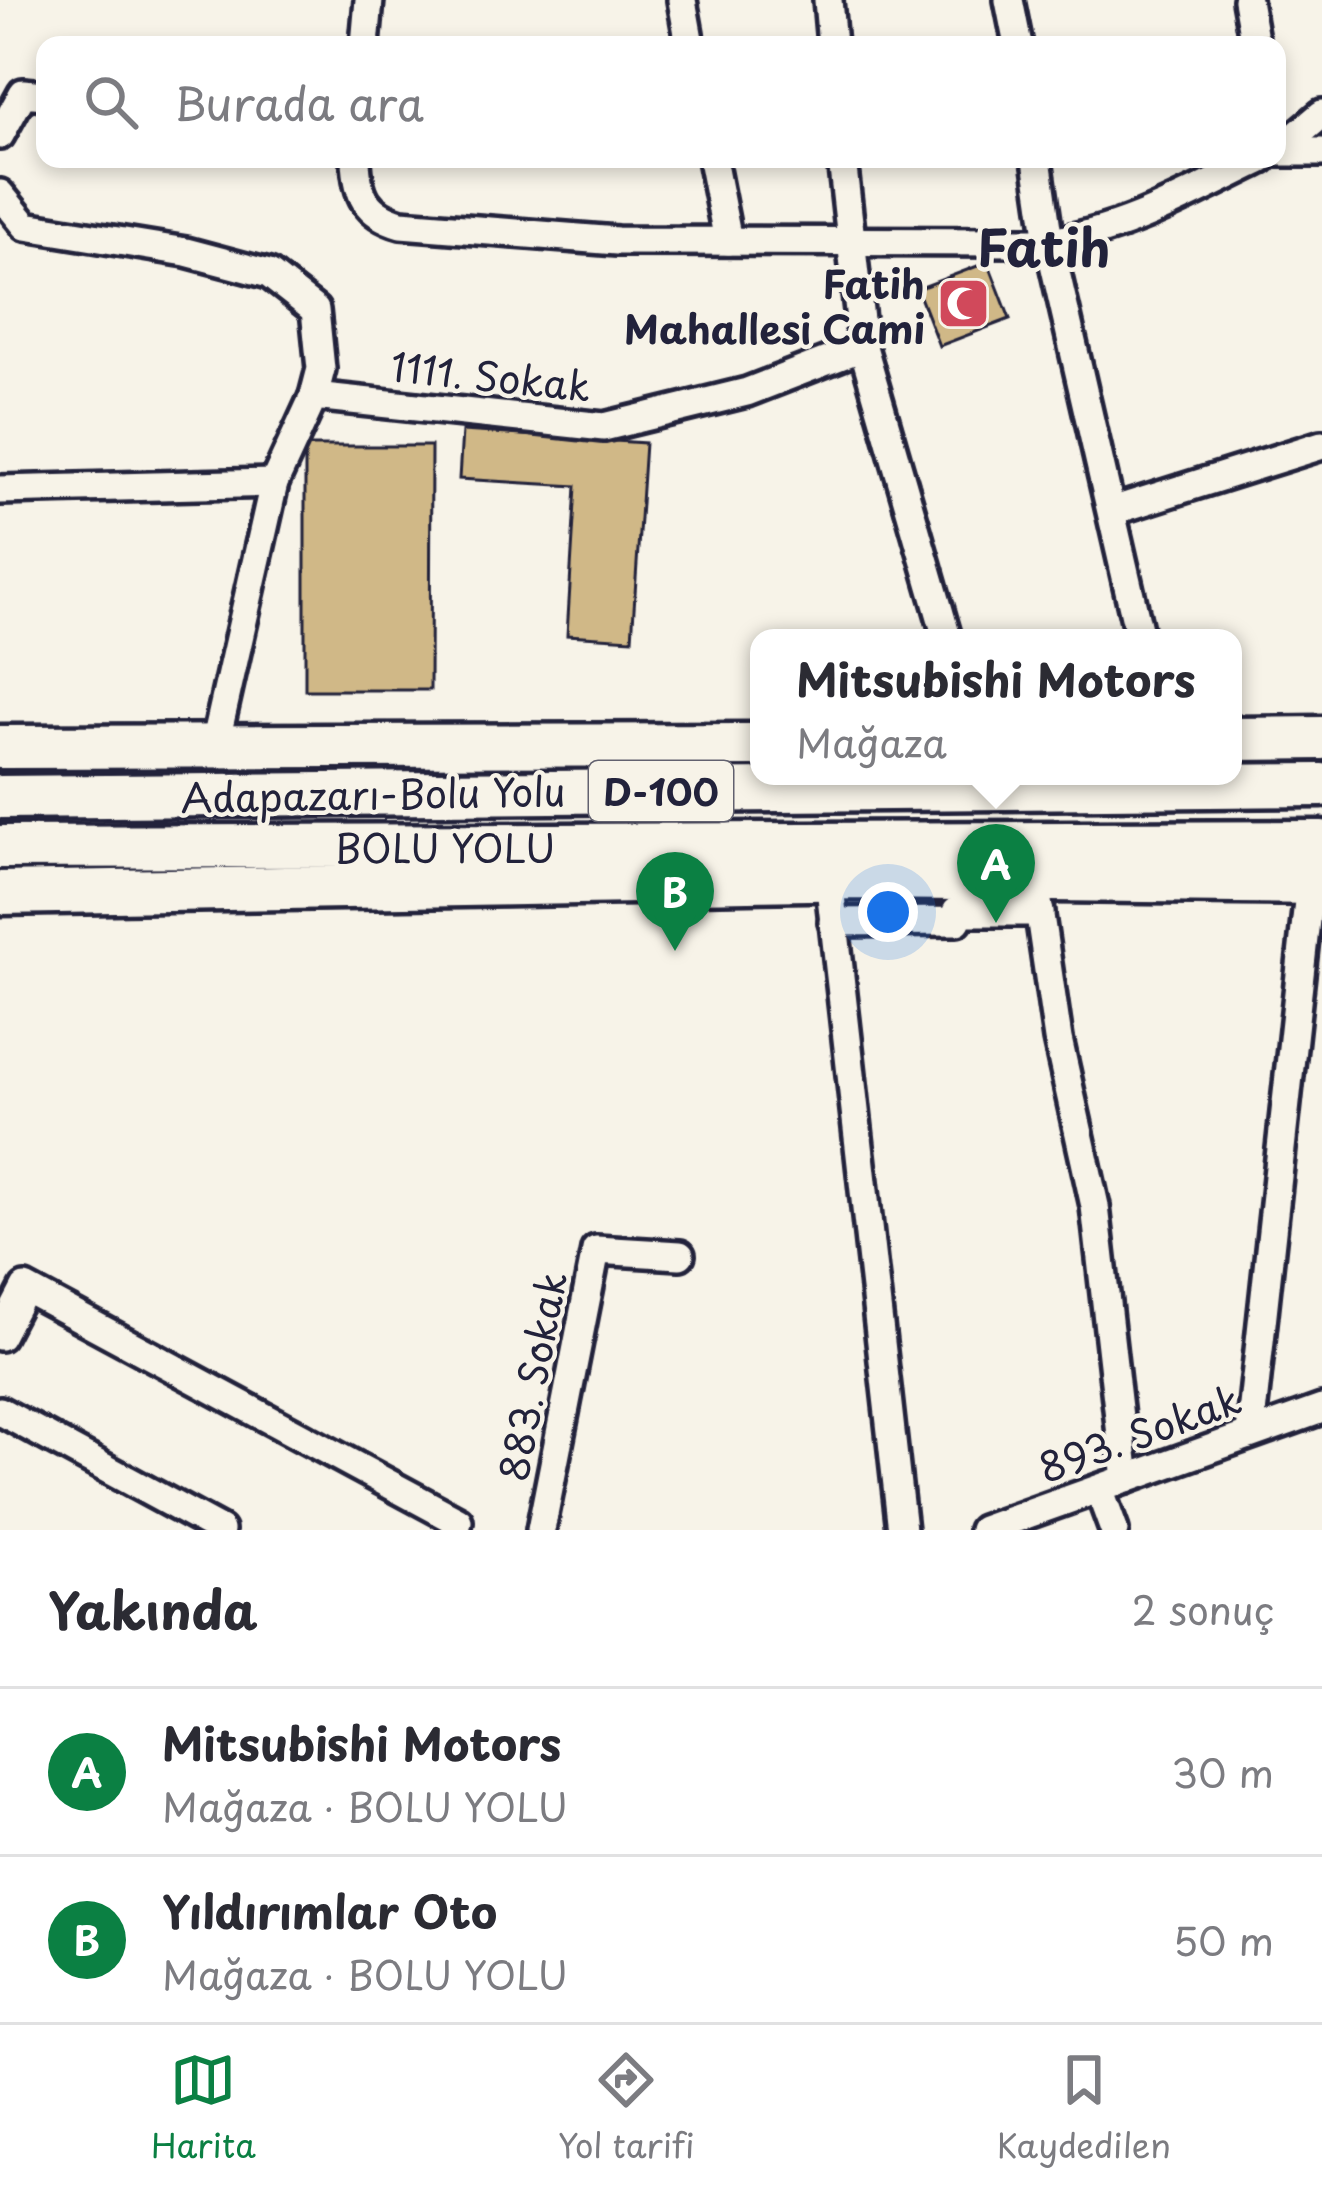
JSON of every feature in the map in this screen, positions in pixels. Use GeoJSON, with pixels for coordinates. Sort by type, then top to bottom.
{"type":"FeatureCollection","features":[{"type":"Feature","properties":{"kind":"highway"},"geometry":{"type":"LineString","coordinates":[[1242,739],[1322,738]]}},
{"type":"Feature","properties":{"kind":"highway"},"geometry":{"type":"LineString","coordinates":[[0,747],[750,745]]}},
{"type":"Feature","properties":{"kind":"highway"},"geometry":{"type":"LineString","coordinates":[[1242,757],[1322,764]]}},
{"type":"Feature","properties":{"kind":"highway","name":"Adapazarı-Bolu Yolu"},"geometry":{"type":"LineString","coordinates":[[1242,785],[1322,784]]}},
{"type":"Feature","properties":{"kind":"highway","name":"Adapazarı-Bolu Yolu"},"geometry":{"type":"LineString","coordinates":[[0,797],[1220,785]]}},
{"type":"Feature","properties":{"kind":"highway","name":"BOLU YOLU"},"geometry":{"type":"LineString","coordinates":[[0,847],[1319,865]]}},
{"type":"Feature","properties":{"kind":"highway"},"geometry":{"type":"LineString","coordinates":[[0,893],[829,878],[1038,896],[1319,865]]}},
{"type":"Feature","properties":{"kind":"street"},"geometry":{"type":"LineString","coordinates":[[366,36],[369,0]]}},
{"type":"Feature","properties":{"kind":"street"},"geometry":{"type":"LineString","coordinates":[[682,0],[688,36]]}},
{"type":"Feature","properties":{"kind":"street"},"geometry":{"type":"LineString","coordinates":[[828,0],[831,36]]}},
{"type":"Feature","properties":{"kind":"street"},"geometry":{"type":"LineString","coordinates":[[1009,0],[1016,36]]}},
{"type":"Feature","properties":{"kind":"street"},"geometry":{"type":"LineString","coordinates":[[1246,0],[1254,36]]}},
{"type":"Feature","properties":{"kind":"street"},"geometry":{"type":"LineString","coordinates":[[0,135],[23,93],[36,94]]}},
{"type":"Feature","properties":{"kind":"street"},"geometry":{"type":"LineString","coordinates":[[1286,145],[1322,115]]}},
{"type":"Feature","properties":{"kind":"street"},"geometry":{"type":"LineString","coordinates":[[1286,152],[1322,152]]}},
{"type":"Feature","properties":{"kind":"street"},"geometry":{"type":"LineString","coordinates":[[357,168],[367,204],[380,218],[401,224],[545,238],[1049,242],[1130,223],[1243,168]]}},
{"type":"Feature","properties":{"kind":"street"},"geometry":{"type":"LineString","coordinates":[[714,168],[728,241]]}},
{"type":"Feature","properties":{"kind":"street"},"geometry":{"type":"LineString","coordinates":[[843,168],[863,347],[944,629]]}},
{"type":"Feature","properties":{"kind":"street"},"geometry":{"type":"LineString","coordinates":[[1037,168],[1049,242],[1138,629]]}},
{"type":"Feature","properties":{"kind":"street"},"geometry":{"type":"LineString","coordinates":[[0,194],[26,226],[186,252],[268,274],[315,310],[321,369],[314,396],[274,483],[215,745]]}},
{"type":"Feature","properties":{"kind":"street","name":"1111. Sokak"},"geometry":{"type":"LineString","coordinates":[[314,396],[604,427],[747,392],[863,347]]}},
{"type":"Feature","properties":{"kind":"street"},"geometry":{"type":"LineString","coordinates":[[1112,511],[1322,445]]}},
{"type":"Feature","properties":{"kind":"street"},"geometry":{"type":"LineString","coordinates":[[0,490],[274,483]]}},
{"type":"Feature","properties":{"kind":"street"},"geometry":{"type":"LineString","coordinates":[[1250,1433],[1319,865]]}},
{"type":"Feature","properties":{"kind":"street"},"geometry":{"type":"LineString","coordinates":[[829,878],[902,1530]]}},
{"type":"Feature","properties":{"kind":"street"},"geometry":{"type":"LineString","coordinates":[[833,922],[957,921],[956,911],[1038,896],[1058,1039],[1095,1206],[1114,1530]]}},
{"type":"Feature","properties":{"kind":"street","name":"883. Sokak"},"geometry":{"type":"LineString","coordinates":[[541,1530],[596,1250],[680,1255]]}},
{"type":"Feature","properties":{"kind":"street"},"geometry":{"type":"LineString","coordinates":[[0,1336],[25,1288],[458,1521],[456,1530]]}},
{"type":"Feature","properties":{"kind":"street","name":"893. Sokak"},"geometry":{"type":"LineString","coordinates":[[983,1530],[1322,1409]]}},
{"type":"Feature","properties":{"kind":"street"},"geometry":{"type":"LineString","coordinates":[[0,1411],[220,1530]]}},
{"type":"Feature","properties":{"kind":"building","name":"Fatih Mahallesi Cami"},"geometry":{"type":"Polygon","coordinates":[[[988,262],[1010,319],[939,346],[917,289],[988,262]]]}},
{"type":"Feature","properties":{"kind":"building"},"geometry":{"type":"Polygon","coordinates":[[[462,431],[645,443],[632,639],[567,635],[576,486],[459,479],[462,431]]]}},
{"type":"Feature","properties":{"kind":"building"},"geometry":{"type":"Polygon","coordinates":[[[305,446],[431,446],[430,690],[305,690],[305,446]]]}},
{"type":"Feature","properties":{"kind":"place","name":"Fatih Mahallesi Cami"},"geometry":{"type":"Point","coordinates":[964,304]}},
{"type":"Feature","properties":{"kind":"place","name":"Mitsubishi Motors"},"geometry":{"type":"Point","coordinates":[996,923]}},
{"type":"Feature","properties":{"kind":"place","name":"Yıldırımlar Oto"},"geometry":{"type":"Point","coordinates":[675,951]}},
{"type":"Feature","properties":{"kind":"district","name":"Fatih"},"geometry":{"type":"Point","coordinates":[1044,245]}}]}
